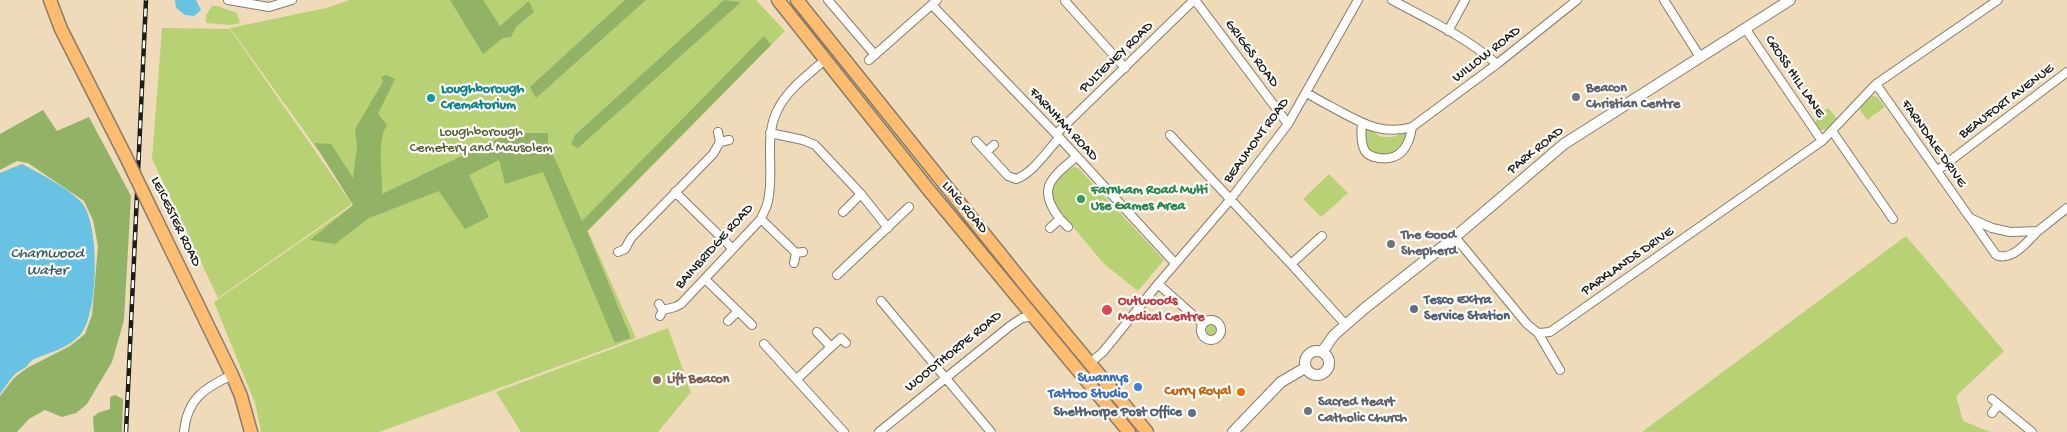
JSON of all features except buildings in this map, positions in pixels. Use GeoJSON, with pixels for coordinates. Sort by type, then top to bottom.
{"type":"FeatureCollection","features":[{"type":"Feature","properties":{"kind":"main road"},"geometry":{"type":"LineString","coordinates":[[42,0],[61,30]]}},
{"type":"Feature","properties":{"kind":"main road"},"geometry":{"type":"LineString","coordinates":[[50,0],[61,30]]}},
{"type":"Feature","properties":{"kind":"main road","name":"LING ROAD"},"geometry":{"type":"LineString","coordinates":[[778,0],[928,189],[1129,432]]}},
{"type":"Feature","properties":{"kind":"main road","name":"LING ROAD"},"geometry":{"type":"LineString","coordinates":[[797,0],[1055,321],[1148,432]]}},
{"type":"Feature","properties":{"kind":"main road","name":"LEICESTER ROAD"},"geometry":{"type":"LineString","coordinates":[[61,30],[232,374],[241,396],[251,432]]}},
{"type":"Feature","properties":{"kind":"main road"},"geometry":{"type":"LineString","coordinates":[[1034,316],[1055,321]]}},
{"type":"Feature","properties":{"kind":"street"},"geometry":{"type":"LineString","coordinates":[[228,0],[269,6],[292,0]]}},
{"type":"Feature","properties":{"kind":"street"},"geometry":{"type":"LineString","coordinates":[[828,0],[872,58],[935,2]]}},
{"type":"Feature","properties":{"kind":"street","name":"PULTENEY ROAD"},"geometry":{"type":"LineString","coordinates":[[986,152],[1008,176],[1016,179],[1028,171],[1058,136],[1195,0]]}},
{"type":"Feature","properties":{"kind":"street","name":"GRIGGS ROAD"},"geometry":{"type":"LineString","coordinates":[[1195,0],[1288,124]]}},
{"type":"Feature","properties":{"kind":"street","name":"BEAUMONT ROAD"},"geometry":{"type":"LineString","coordinates":[[1090,363],[1103,352],[1175,263],[1230,200],[1288,124],[1358,0]]}},
{"type":"Feature","properties":{"kind":"street"},"geometry":{"type":"LineString","coordinates":[[1392,0],[1448,31],[1485,54],[1497,64]]}},
{"type":"Feature","properties":{"kind":"street"},"geometry":{"type":"LineString","coordinates":[[1448,31],[1465,0]]}},
{"type":"Feature","properties":{"kind":"street","name":"WILLOW ROAD"},"geometry":{"type":"LineString","coordinates":[[1412,128],[1497,64],[1576,0]]}},
{"type":"Feature","properties":{"kind":"street"},"geometry":{"type":"LineString","coordinates":[[1664,0],[1700,57]]}},
{"type":"Feature","properties":{"kind":"street","name":"PARK ROAD"},"geometry":{"type":"LineString","coordinates":[[1233,432],[1281,382],[1293,373],[1305,368],[1304,364],[1307,356],[1314,351],[1322,352],[1334,335],[1455,237],[1564,144],[1789,0]]}},
{"type":"Feature","properties":{"kind":"street","name":"PARKLANDS DRIVE"},"geometry":{"type":"LineString","coordinates":[[1538,333],[1550,332],[1822,141],[1876,84],[1998,0]]}},
{"type":"Feature","properties":{"kind":"street"},"geometry":{"type":"LineString","coordinates":[[1064,1],[1125,68]]}},
{"type":"Feature","properties":{"kind":"street","name":"FARNHAM ROAD"},"geometry":{"type":"LineString","coordinates":[[935,2],[1175,263]]}},
{"type":"Feature","properties":{"kind":"street","name":"CROSS HILL LANE"},"geometry":{"type":"LineString","coordinates":[[1745,28],[1822,141]]}},
{"type":"Feature","properties":{"kind":"street","name":"BAINBRIDGE ROAD"},"geometry":{"type":"LineString","coordinates":[[660,310],[681,304],[761,219],[768,203],[770,188],[770,133],[777,110],[786,95],[826,59]]}},
{"type":"Feature","properties":{"kind":"street","name":"BEAUFORT AVENUE"},"geometry":{"type":"LineString","coordinates":[[1938,170],[2067,72]]}},
{"type":"Feature","properties":{"kind":"street","name":"FARNDALE DRIVE"},"geometry":{"type":"LineString","coordinates":[[1876,84],[1996,255],[2002,258],[2011,254],[2067,208]]}},
{"type":"Feature","properties":{"kind":"street"},"geometry":{"type":"LineString","coordinates":[[1307,93],[1362,124],[1387,131],[1400,131],[1412,128]]}},
{"type":"Feature","properties":{"kind":"street"},"geometry":{"type":"LineString","coordinates":[[1362,124],[1361,133],[1366,152],[1370,156],[1379,158],[1397,157],[1402,154],[1412,128]]}},
{"type":"Feature","properties":{"kind":"street"},"geometry":{"type":"LineString","coordinates":[[1832,131],[1893,219]]}},
{"type":"Feature","properties":{"kind":"street"},"geometry":{"type":"LineString","coordinates":[[625,252],[631,238],[713,154],[720,142],[718,132]]}},
{"type":"Feature","properties":{"kind":"street"},"geometry":{"type":"LineString","coordinates":[[770,133],[803,140],[815,145],[862,194],[888,228]]}},
{"type":"Feature","properties":{"kind":"street"},"geometry":{"type":"LineString","coordinates":[[1170,135],[1346,325]]}},
{"type":"Feature","properties":{"kind":"street"},"geometry":{"type":"LineString","coordinates":[[720,142],[729,140]]}},
{"type":"Feature","properties":{"kind":"street"},"geometry":{"type":"LineString","coordinates":[[976,141],[986,152],[994,145]]}},
{"type":"Feature","properties":{"kind":"street"},"geometry":{"type":"LineString","coordinates":[[1068,227],[1049,203],[1048,186],[1053,178],[1076,157]]}},
{"type":"Feature","properties":{"kind":"street"},"geometry":{"type":"LineString","coordinates":[[674,192],[733,249]]}},
{"type":"Feature","properties":{"kind":"street"},"geometry":{"type":"LineString","coordinates":[[843,212],[862,194]]}},
{"type":"Feature","properties":{"kind":"street"},"geometry":{"type":"LineString","coordinates":[[837,275],[909,207]]}},
{"type":"Feature","properties":{"kind":"street"},"geometry":{"type":"LineString","coordinates":[[1970,218],[1992,228],[2010,232],[2038,230]]}},
{"type":"Feature","properties":{"kind":"street"},"geometry":{"type":"LineString","coordinates":[[761,219],[799,252],[794,263]]}},
{"type":"Feature","properties":{"kind":"street"},"geometry":{"type":"LineString","coordinates":[[1050,228],[1060,219]]}},
{"type":"Feature","properties":{"kind":"street"},"geometry":{"type":"LineString","coordinates":[[1291,264],[1322,236]]}},
{"type":"Feature","properties":{"kind":"street"},"geometry":{"type":"LineString","coordinates":[[1455,237],[1527,324],[1538,333],[1560,370]]}},
{"type":"Feature","properties":{"kind":"street"},"geometry":{"type":"LineString","coordinates":[[705,279],[752,325]]}},
{"type":"Feature","properties":{"kind":"street"},"geometry":{"type":"LineString","coordinates":[[1158,284],[1203,324]]}},
{"type":"Feature","properties":{"kind":"street"},"geometry":{"type":"LineString","coordinates":[[881,301],[991,432]]}},
{"type":"Feature","properties":{"kind":"street"},"geometry":{"type":"LineString","coordinates":[[728,322],[738,311]]}},
{"type":"Feature","properties":{"kind":"street","name":"WOODTHORPE ROAD"},"geometry":{"type":"LineString","coordinates":[[879,432],[1010,326],[1022,318],[1034,316]]}},
{"type":"Feature","properties":{"kind":"street"},"geometry":{"type":"LineString","coordinates":[[817,332],[831,347]]}},
{"type":"Feature","properties":{"kind":"street"},"geometry":{"type":"LineString","coordinates":[[797,379],[841,338],[846,343]]}},
{"type":"Feature","properties":{"kind":"street"},"geometry":{"type":"LineString","coordinates":[[764,344],[844,432]]}},
{"type":"Feature","properties":{"kind":"street"},"geometry":{"type":"LineString","coordinates":[[1305,368],[1313,375],[1324,373],[1329,362],[1327,356],[1322,352]]}},
{"type":"Feature","properties":{"kind":"street"},"geometry":{"type":"LineString","coordinates":[[184,432],[186,416],[194,400],[204,389],[232,374]]}},
{"type":"Feature","properties":{"kind":"street"},"geometry":{"type":"LineString","coordinates":[[1992,413],[1995,402],[2032,432]]}},
{"type":"Feature","properties":{"kind":"green space","name":"Loughborough Cemetery and Mausolem"},"geometry":{"type":"Polygon","coordinates":[[[350,0],[756,0],[785,31],[588,231],[636,338],[379,432],[261,432],[255,403],[214,302],[356,203],[230,28],[326,8],[350,0]]]}},
{"type":"Feature","properties":{"kind":"green space"},"geometry":{"type":"Polygon","coordinates":[[[450,0],[483,0],[500,26],[529,1],[534,12],[516,27],[511,37],[503,38],[483,54],[450,0]]]}},
{"type":"Feature","properties":{"kind":"green space"},"geometry":{"type":"Polygon","coordinates":[[[625,0],[646,0],[536,98],[530,87],[625,0]]]}},
{"type":"Feature","properties":{"kind":"green space"},"geometry":{"type":"Polygon","coordinates":[[[724,0],[741,2],[578,148],[571,144],[575,135],[724,0]]]}},
{"type":"Feature","properties":{"kind":"green space"},"geometry":{"type":"Polygon","coordinates":[[[212,6],[218,6],[237,13],[240,23],[231,25],[206,23],[206,15],[212,6]]]}},
{"type":"Feature","properties":{"kind":"green space"},"geometry":{"type":"Polygon","coordinates":[[[162,28],[230,29],[352,204],[218,298],[152,159],[162,28]]]}},
{"type":"Feature","properties":{"kind":"green space"},"geometry":{"type":"Polygon","coordinates":[[[764,36],[771,45],[587,231],[631,338],[615,343],[543,172],[505,184],[499,160],[469,175],[489,217],[465,229],[439,191],[369,218],[335,244],[310,240],[353,205],[314,143],[331,144],[353,178],[357,146],[355,129],[383,82],[381,77],[386,75],[395,79],[378,114],[387,125],[381,149],[382,194],[510,133],[548,133],[548,143],[582,221],[764,36]]]}},
{"type":"Feature","properties":{"kind":"green space"},"geometry":{"type":"Polygon","coordinates":[[[1872,96],[1877,97],[1885,107],[1867,120],[1859,106],[1872,96]]]}},
{"type":"Feature","properties":{"kind":"green space"},"geometry":{"type":"Polygon","coordinates":[[[1828,108],[1837,118],[1828,129],[1819,130],[1816,120],[1828,108]]]}},
{"type":"Feature","properties":{"kind":"green space"},"geometry":{"type":"Polygon","coordinates":[[[43,110],[57,131],[89,117],[131,196],[124,320],[112,362],[87,404],[76,413],[62,417],[45,410],[29,419],[17,432],[0,432],[0,396],[14,378],[27,368],[70,346],[85,334],[92,315],[98,246],[93,220],[84,201],[28,163],[17,161],[0,170],[0,134],[43,110]]]}},
{"type":"Feature","properties":{"kind":"green space"},"geometry":{"type":"Polygon","coordinates":[[[1362,124],[1383,137],[1397,136],[1400,131],[1412,127],[1407,144],[1389,159],[1365,152],[1362,124]]]}},
{"type":"Feature","properties":{"kind":"green space"},"geometry":{"type":"Polygon","coordinates":[[[1073,167],[1078,168],[1164,260],[1138,291],[1104,264],[1054,204],[1052,198],[1053,187],[1063,174],[1073,167]]]}},
{"type":"Feature","properties":{"kind":"green space"},"geometry":{"type":"Polygon","coordinates":[[[1329,174],[1348,193],[1321,217],[1303,199],[1329,174]]]}},
{"type":"Feature","properties":{"kind":"green space"},"geometry":{"type":"Polygon","coordinates":[[[1906,236],[2004,351],[1956,396],[1963,421],[1990,432],[1642,432],[1906,236]]]}},
{"type":"Feature","properties":{"kind":"green space"},"geometry":{"type":"Polygon","coordinates":[[[1211,320],[1218,323],[1221,330],[1218,337],[1211,340],[1204,337],[1201,330],[1204,323],[1211,320]]]}},
{"type":"Feature","properties":{"kind":"green space"},"geometry":{"type":"Polygon","coordinates":[[[668,328],[691,392],[658,432],[521,432],[496,392],[668,328]]]}},
{"type":"Feature","properties":{"kind":"green space"},"geometry":{"type":"Polygon","coordinates":[[[115,395],[123,399],[122,432],[94,432],[93,417],[110,409],[110,397],[115,395]]]}},
{"type":"Feature","properties":{"kind":"water"},"geometry":{"type":"Polygon","coordinates":[[[175,0],[196,0],[201,10],[194,16],[185,15],[176,8],[175,0]]]}},
{"type":"Feature","properties":{"kind":"water","name":"Charnwood Water"},"geometry":{"type":"Polygon","coordinates":[[[22,164],[62,187],[82,203],[88,214],[92,230],[95,270],[94,290],[91,309],[80,335],[64,347],[33,360],[16,373],[0,394],[0,173],[22,164]]]}},
{"type":"Feature","properties":{"kind":"railway"},"geometry":{"type":"LineString","coordinates":[[126,432],[146,0]]}},
{"type":"Feature","properties":{"kind":"place","name":"Beacon Christian Centre"},"geometry":{"type":"Point","coordinates":[1576,97]}},
{"type":"Feature","properties":{"kind":"place","name":"Loughborough Crematorium"},"geometry":{"type":"Point","coordinates":[431,98]}},
{"type":"Feature","properties":{"kind":"place","name":"Farnham Road Multi Use Games Area"},"geometry":{"type":"Point","coordinates":[1081,199]}},
{"type":"Feature","properties":{"kind":"place","name":"The Good Shepherd"},"geometry":{"type":"Point","coordinates":[1391,244]}},
{"type":"Feature","properties":{"kind":"place","name":"Tesco Extra Service Station"},"geometry":{"type":"Point","coordinates":[1414,309]}},
{"type":"Feature","properties":{"kind":"place","name":"Outwoods Medical Centre"},"geometry":{"type":"Point","coordinates":[1107,310]}},
{"type":"Feature","properties":{"kind":"place","name":"Lift Beacon"},"geometry":{"type":"Point","coordinates":[657,380]}},
{"type":"Feature","properties":{"kind":"place","name":"Swannys Tattoo Studio"},"geometry":{"type":"Point","coordinates":[1138,387]}},
{"type":"Feature","properties":{"kind":"place","name":"Curry Royal"},"geometry":{"type":"Point","coordinates":[1241,392]}},
{"type":"Feature","properties":{"kind":"place","name":"Sacred Heart Catholic Church"},"geometry":{"type":"Point","coordinates":[1308,411]}},
{"type":"Feature","properties":{"kind":"place","name":"Shelthorpe Post Office"},"geometry":{"type":"Point","coordinates":[1192,413]}}]}
